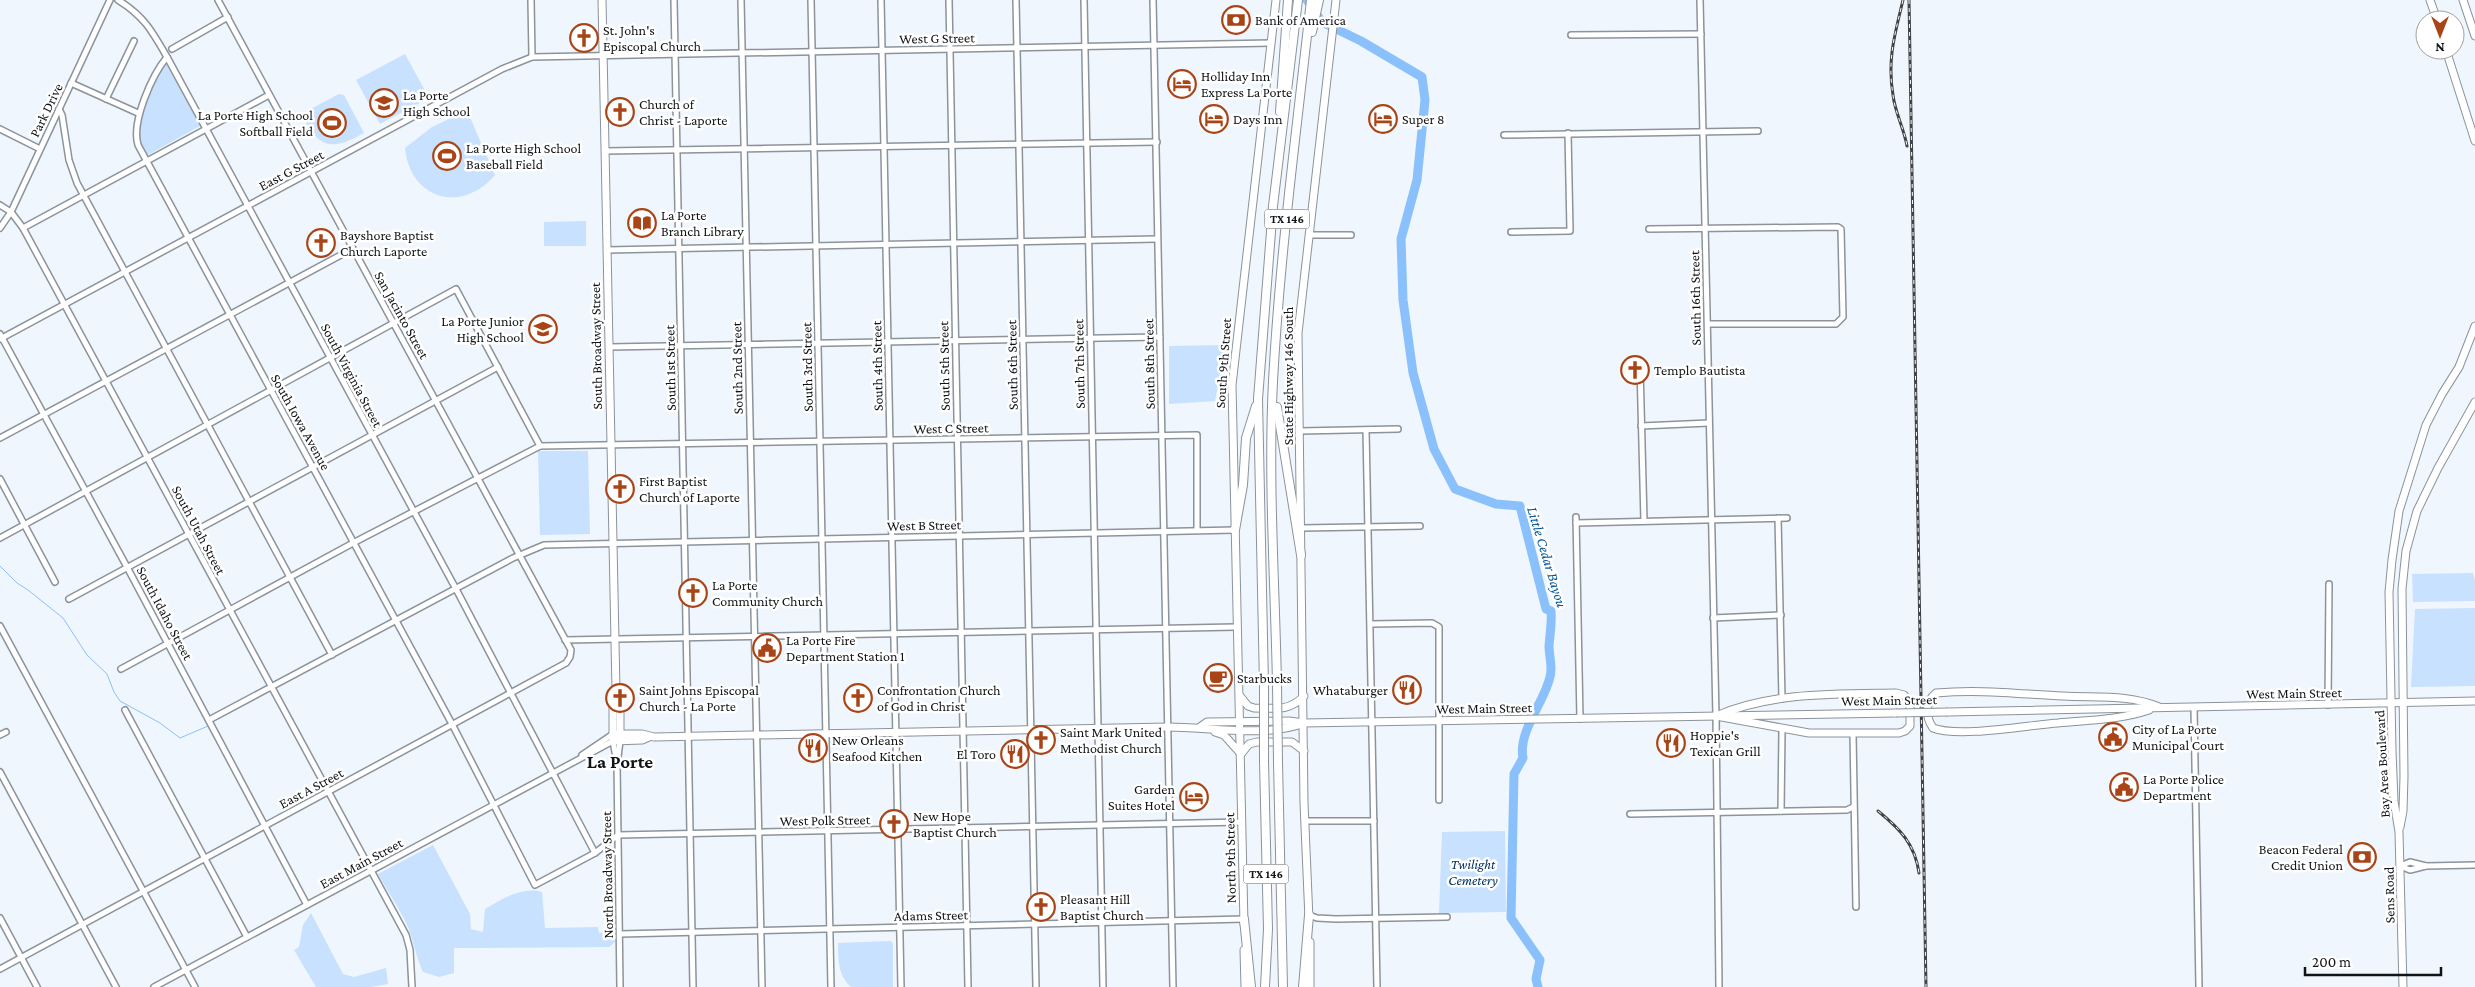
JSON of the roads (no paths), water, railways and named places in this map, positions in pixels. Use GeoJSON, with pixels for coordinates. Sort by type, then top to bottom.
{"type":"FeatureCollection","features":[{"type":"Feature","properties":{"kind":"highway"},"geometry":{"type":"LineString","coordinates":[[1273,206],[1288,0]]}},
{"type":"Feature","properties":{"kind":"highway","name":"TX 146"},"geometry":{"type":"LineString","coordinates":[[1265,987],[1268,929],[1258,399],[1273,206],[1298,0]]}},
{"type":"Feature","properties":{"kind":"highway"},"geometry":{"type":"LineString","coordinates":[[1310,27],[1311,0]]}},
{"type":"Feature","properties":{"kind":"highway"},"geometry":{"type":"LineString","coordinates":[[1310,27],[1319,0]]}},
{"type":"Feature","properties":{"kind":"highway","name":"TX 146"},"geometry":{"type":"LineString","coordinates":[[1283,987],[1273,383],[1278,311],[1310,27]]}},
{"type":"Feature","properties":{"kind":"highway"},"geometry":{"type":"LineString","coordinates":[[1273,383],[1301,555]]}},
{"type":"Feature","properties":{"kind":"highway"},"geometry":{"type":"LineString","coordinates":[[1235,530],[1243,485],[1246,438],[1258,399]]}},
{"type":"Feature","properties":{"kind":"highway"},"geometry":{"type":"LineString","coordinates":[[1303,987],[1309,915]]}},
{"type":"Feature","properties":{"kind":"highway"},"geometry":{"type":"LineString","coordinates":[[1244,919],[1251,987]]}},
{"type":"Feature","properties":{"kind":"main road","name":"South Broadway Street"},"geometry":{"type":"LineString","coordinates":[[602,0],[616,691],[620,704],[617,737]]}},
{"type":"Feature","properties":{"kind":"main road","name":"South 9th Street"},"geometry":{"type":"LineString","coordinates":[[1241,726],[1236,628],[1232,385],[1276,0]]}},
{"type":"Feature","properties":{"kind":"main road","name":"State Highway 146 South"},"geometry":{"type":"LineString","coordinates":[[1310,987],[1305,821],[1298,333],[1336,0]]}},
{"type":"Feature","properties":{"kind":"main road"},"geometry":{"type":"LineString","coordinates":[[2463,0],[2475,36]]}},
{"type":"Feature","properties":{"kind":"main road"},"geometry":{"type":"LineString","coordinates":[[2449,60],[2475,142]]}},
{"type":"Feature","properties":{"kind":"main road","name":"Bay Area Boulevard"},"geometry":{"type":"LineString","coordinates":[[2400,832],[2395,811],[2389,592],[2399,511],[2426,425],[2459,367],[2475,326]]}},
{"type":"Feature","properties":{"kind":"main road","name":"Bay Area Boulevard"},"geometry":{"type":"LineString","coordinates":[[2400,832],[2403,811],[2402,619],[2406,551],[2417,511],[2438,468],[2475,402]]}},
{"type":"Feature","properties":{"kind":"main road"},"geometry":{"type":"LineString","coordinates":[[2394,550],[2406,551]]}},
{"type":"Feature","properties":{"kind":"main road"},"geometry":{"type":"LineString","coordinates":[[2390,618],[2402,619]]}},
{"type":"Feature","properties":{"kind":"main road"},"geometry":{"type":"LineString","coordinates":[[1953,691],[2025,692],[2122,698],[2143,700],[2159,708],[2121,717],[2014,728],[1958,730],[1933,728],[1927,713],[1928,704],[1936,693],[1953,691]]}},
{"type":"Feature","properties":{"kind":"main road"},"geometry":{"type":"LineString","coordinates":[[1896,693],[1904,695],[1909,700],[1911,722],[1905,731],[1853,734],[1809,733],[1782,730],[1716,716],[1737,707],[1782,699],[1822,695],[1896,693]]}},
{"type":"Feature","properties":{"kind":"main road"},"geometry":{"type":"LineString","coordinates":[[1240,696],[1248,706],[1254,708],[1289,708],[1296,705],[1304,696]]}},
{"type":"Feature","properties":{"kind":"main road","name":"West Main Street"},"geometry":{"type":"LineString","coordinates":[[617,737],[642,740],[649,737],[688,736],[1200,727],[1207,722],[1241,726],[1289,720],[1304,723],[1580,719],[2475,701]]}},
{"type":"Feature","properties":{"kind":"main road","name":"North 9th Street"},"geometry":{"type":"LineString","coordinates":[[1241,726],[1245,987]]}},
{"type":"Feature","properties":{"kind":"main road"},"geometry":{"type":"LineString","coordinates":[[1200,727],[1204,730],[1224,735],[1241,754],[1249,744],[1257,742],[1292,742],[1304,751]]}},
{"type":"Feature","properties":{"kind":"main road"},"geometry":{"type":"LineString","coordinates":[[2395,811],[2403,811]]}},
{"type":"Feature","properties":{"kind":"main road","name":"Sens Road"},"geometry":{"type":"LineString","coordinates":[[2400,832],[2403,987]]}},
{"type":"Feature","properties":{"kind":"street","name":"Park Drive"},"geometry":{"type":"LineString","coordinates":[[0,228],[11,212],[110,0]]}},
{"type":"Feature","properties":{"kind":"street","name":"South Virginia Street"},"geometry":{"type":"LineString","coordinates":[[118,0],[135,10],[146,22],[167,57],[456,589],[595,853]]}},
{"type":"Feature","properties":{"kind":"street","name":"San Jacinto Street"},"geometry":{"type":"LineString","coordinates":[[218,0],[565,640]]}},
{"type":"Feature","properties":{"kind":"street"},"geometry":{"type":"LineString","coordinates":[[531,0],[532,57]]}},
{"type":"Feature","properties":{"kind":"street","name":"South 1st Street"},"geometry":{"type":"LineString","coordinates":[[674,0],[693,987]]}},
{"type":"Feature","properties":{"kind":"street","name":"South 2nd Street"},"geometry":{"type":"LineString","coordinates":[[741,0],[762,987]]}},
{"type":"Feature","properties":{"kind":"street","name":"South 3rd Street"},"geometry":{"type":"LineString","coordinates":[[811,0],[831,987]]}},
{"type":"Feature","properties":{"kind":"street","name":"South 4th Street"},"geometry":{"type":"LineString","coordinates":[[881,0],[896,830],[901,987]]}},
{"type":"Feature","properties":{"kind":"street","name":"South 5th Street"},"geometry":{"type":"LineString","coordinates":[[949,0],[952,243],[968,987]]}},
{"type":"Feature","properties":{"kind":"street","name":"South 6th Street"},"geometry":{"type":"LineString","coordinates":[[1016,0],[1036,987]]}},
{"type":"Feature","properties":{"kind":"street","name":"South 7th Street"},"geometry":{"type":"LineString","coordinates":[[1084,0],[1103,987]]}},
{"type":"Feature","properties":{"kind":"street","name":"South 8th Street"},"geometry":{"type":"LineString","coordinates":[[1153,0],[1173,987]]}},
{"type":"Feature","properties":{"kind":"street","name":"South 16th Street"},"geometry":{"type":"LineString","coordinates":[[1700,0],[1716,716],[1715,813],[1719,987]]}},
{"type":"Feature","properties":{"kind":"street"},"geometry":{"type":"LineString","coordinates":[[172,49],[228,17]]}},
{"type":"Feature","properties":{"kind":"street"},"geometry":{"type":"LineString","coordinates":[[1571,35],[1701,34]]}},
{"type":"Feature","properties":{"kind":"street"},"geometry":{"type":"LineString","coordinates":[[106,98],[134,41]]}},
{"type":"Feature","properties":{"kind":"street","name":"West G Street"},"geometry":{"type":"LineString","coordinates":[[603,56],[1271,43]]}},
{"type":"Feature","properties":{"kind":"street","name":"East G Street"},"geometry":{"type":"LineString","coordinates":[[1,337],[502,69],[532,57],[603,56]]}},
{"type":"Feature","properties":{"kind":"street"},"geometry":{"type":"LineString","coordinates":[[71,83],[138,113],[167,57]]}},
{"type":"Feature","properties":{"kind":"street"},"geometry":{"type":"LineString","coordinates":[[23,228],[269,95]]}},
{"type":"Feature","properties":{"kind":"street"},"geometry":{"type":"LineString","coordinates":[[59,109],[62,115],[69,160],[84,195],[332,655]]}},
{"type":"Feature","properties":{"kind":"street","name":"South Iowa Avenue"},"geometry":{"type":"LineString","coordinates":[[138,113],[136,140],[146,162],[452,724],[535,885],[595,853]]}},
{"type":"Feature","properties":{"kind":"street"},"geometry":{"type":"LineString","coordinates":[[0,129],[40,149]]}},
{"type":"Feature","properties":{"kind":"street"},"geometry":{"type":"LineString","coordinates":[[1504,135],[1703,130],[1758,131]]}},
{"type":"Feature","properties":{"kind":"street"},"geometry":{"type":"LineString","coordinates":[[1511,232],[1570,231],[1568,134]]}},
{"type":"Feature","properties":{"kind":"street"},"geometry":{"type":"LineString","coordinates":[[605,151],[1157,142]]}},
{"type":"Feature","properties":{"kind":"street","name":"South Utah Street"},"geometry":{"type":"LineString","coordinates":[[0,205],[11,212],[23,228],[371,871],[409,944],[412,987]]}},
{"type":"Feature","properties":{"kind":"street"},"geometry":{"type":"LineString","coordinates":[[1649,229],[1838,227],[1842,229],[1843,317],[1836,324],[1708,324]]}},
{"type":"Feature","properties":{"kind":"street"},"geometry":{"type":"LineString","coordinates":[[1309,235],[1350,235]]}},
{"type":"Feature","properties":{"kind":"street"},"geometry":{"type":"LineString","coordinates":[[607,250],[1157,239]]}},
{"type":"Feature","properties":{"kind":"street"},"geometry":{"type":"LineString","coordinates":[[0,438],[352,249]]}},
{"type":"Feature","properties":{"kind":"street"},"geometry":{"type":"LineString","coordinates":[[0,538],[456,289],[540,446],[353,543],[121,669]]}},
{"type":"Feature","properties":{"kind":"street","name":"South Idaho Street"},"geometry":{"type":"LineString","coordinates":[[1,337],[127,567],[307,905]]}},
{"type":"Feature","properties":{"kind":"street"},"geometry":{"type":"LineString","coordinates":[[609,347],[1160,337]]}},
{"type":"Feature","properties":{"kind":"street"},"geometry":{"type":"LineString","coordinates":[[69,599],[498,367]]}},
{"type":"Feature","properties":{"kind":"street"},"geometry":{"type":"LineString","coordinates":[[1640,367],[1640,426],[1644,521]]}},
{"type":"Feature","properties":{"kind":"street"},"geometry":{"type":"LineString","coordinates":[[1640,426],[1709,423]]}},
{"type":"Feature","properties":{"kind":"street"},"geometry":{"type":"LineString","coordinates":[[1300,431],[1398,429]]}},
{"type":"Feature","properties":{"kind":"street"},"geometry":{"type":"LineString","coordinates":[[1366,430],[1378,987]]}},
{"type":"Feature","properties":{"kind":"street","name":"West C Street"},"geometry":{"type":"LineString","coordinates":[[540,446],[1197,435],[1198,530]]}},
{"type":"Feature","properties":{"kind":"street"},"geometry":{"type":"LineString","coordinates":[[0,479],[55,582]]}},
{"type":"Feature","properties":{"kind":"street"},"geometry":{"type":"LineString","coordinates":[[1778,518],[1782,699]]}},
{"type":"Feature","properties":{"kind":"street"},"geometry":{"type":"LineString","coordinates":[[1580,719],[1576,520],[1644,521],[1786,518]]}},
{"type":"Feature","properties":{"kind":"street"},"geometry":{"type":"LineString","coordinates":[[1302,528],[1420,526]]}},
{"type":"Feature","properties":{"kind":"street","name":"West B Street"},"geometry":{"type":"LineString","coordinates":[[209,720],[519,555],[544,544],[1235,530]]}},
{"type":"Feature","properties":{"kind":"street"},"geometry":{"type":"LineString","coordinates":[[2328,705],[2329,584]]}},
{"type":"Feature","properties":{"kind":"street"},"geometry":{"type":"LineString","coordinates":[[1713,618],[1781,616]]}},
{"type":"Feature","properties":{"kind":"street"},"geometry":{"type":"LineString","coordinates":[[1371,624],[1437,625],[1439,627],[1439,800]]}},
{"type":"Feature","properties":{"kind":"street"},"geometry":{"type":"LineString","coordinates":[[0,626],[195,987]]}},
{"type":"Feature","properties":{"kind":"street"},"geometry":{"type":"LineString","coordinates":[[565,640],[1236,628]]}},
{"type":"Feature","properties":{"kind":"street","name":"East A Street"},"geometry":{"type":"LineString","coordinates":[[0,969],[566,662],[570,657],[570,650],[565,640]]}},
{"type":"Feature","properties":{"kind":"street"},"geometry":{"type":"LineString","coordinates":[[2194,708],[2199,987]]}},
{"type":"Feature","properties":{"kind":"street"},"geometry":{"type":"LineString","coordinates":[[124,710],[247,937]]}},
{"type":"Feature","properties":{"kind":"street"},"geometry":{"type":"LineString","coordinates":[[1782,730],[1782,811]]}},
{"type":"Feature","properties":{"kind":"street"},"geometry":{"type":"LineString","coordinates":[[0,735],[6,732]]}},
{"type":"Feature","properties":{"kind":"street"},"geometry":{"type":"LineString","coordinates":[[1853,734],[1856,907]]}},
{"type":"Feature","properties":{"kind":"street","name":"East Main Street"},"geometry":{"type":"LineString","coordinates":[[154,987],[617,737]]}},
{"type":"Feature","properties":{"kind":"street","name":"North Broadway Street"},"geometry":{"type":"LineString","coordinates":[[617,737],[620,987]]}},
{"type":"Feature","properties":{"kind":"street"},"geometry":{"type":"LineString","coordinates":[[0,772],[116,987]]}},
{"type":"Feature","properties":{"kind":"street"},"geometry":{"type":"LineString","coordinates":[[1630,814],[1847,810],[1853,807]]}},
{"type":"Feature","properties":{"kind":"street"},"geometry":{"type":"LineString","coordinates":[[1305,821],[1374,821]]}},
{"type":"Feature","properties":{"kind":"street","name":"West Polk Street"},"geometry":{"type":"LineString","coordinates":[[618,836],[1242,822]]}},
{"type":"Feature","properties":{"kind":"street"},"geometry":{"type":"LineString","coordinates":[[595,853],[618,836]]}},
{"type":"Feature","properties":{"kind":"street"},"geometry":{"type":"LineString","coordinates":[[2400,866],[2410,862],[2426,866],[2475,865]]}},
{"type":"Feature","properties":{"kind":"street"},"geometry":{"type":"LineString","coordinates":[[1309,915],[1317,918],[1447,917]]}},
{"type":"Feature","properties":{"kind":"street"},"geometry":{"type":"LineString","coordinates":[[0,918],[38,987]]}},
{"type":"Feature","properties":{"kind":"street","name":"Adams Street"},"geometry":{"type":"LineString","coordinates":[[620,934],[1244,919]]}},
{"type":"Feature","properties":{"kind":"waterway","name":"Little Cedar Bayou"},"geometry":{"type":"LineString","coordinates":[[1307,0],[1322,22],[1361,41],[1422,77],[1425,100],[1417,180],[1401,239],[1403,300],[1413,373],[1434,449],[1455,489],[1496,504],[1520,506],[1546,609],[1551,611],[1549,646],[1551,673],[1543,697],[1528,727],[1522,748],[1523,758],[1514,774],[1511,918],[1540,960],[1536,979],[1538,987]]}},
{"type":"Feature","properties":{"kind":"waterway"},"geometry":{"type":"LineString","coordinates":[[0,566],[17,583],[63,618],[87,655],[107,674],[114,692],[120,701],[160,723],[180,738],[208,726]]}},
{"type":"Feature","properties":{"kind":"railway"},"geometry":{"type":"LineString","coordinates":[[1903,0],[1891,58],[1891,82],[1894,102],[1907,146]]}},
{"type":"Feature","properties":{"kind":"railway"},"geometry":{"type":"LineString","coordinates":[[1909,0],[1926,987]]}},
{"type":"Feature","properties":{"kind":"railway"},"geometry":{"type":"LineString","coordinates":[[1878,811],[1900,831],[1910,845],[1919,873]]}},
{"type":"Feature","properties":{"kind":"place","name":"Bank of America"},"geometry":{"type":"Point","coordinates":[1236,20]}},
{"type":"Feature","properties":{"kind":"place","name":"St. John's Episcopal Church"},"geometry":{"type":"Point","coordinates":[584,38]}},
{"type":"Feature","properties":{"kind":"place","name":"Holliday Inn Express La Porte"},"geometry":{"type":"Point","coordinates":[1182,84]}},
{"type":"Feature","properties":{"kind":"place","name":"La Porte High School"},"geometry":{"type":"Point","coordinates":[384,103]}},
{"type":"Feature","properties":{"kind":"place","name":"Church of Christ - Laporte"},"geometry":{"type":"Point","coordinates":[620,112]}},
{"type":"Feature","properties":{"kind":"place","name":"Days Inn"},"geometry":{"type":"Point","coordinates":[1214,119]}},
{"type":"Feature","properties":{"kind":"place","name":"Super 8"},"geometry":{"type":"Point","coordinates":[1383,119]}},
{"type":"Feature","properties":{"kind":"place","name":"La Porte High School Softball Field"},"geometry":{"type":"Point","coordinates":[332,123]}},
{"type":"Feature","properties":{"kind":"place","name":"La Porte High School Baseball Field"},"geometry":{"type":"Point","coordinates":[447,156]}},
{"type":"Feature","properties":{"kind":"place","name":"La Porte Branch Library"},"geometry":{"type":"Point","coordinates":[642,223]}},
{"type":"Feature","properties":{"kind":"place","name":"Bayshore Baptist Church Laporte"},"geometry":{"type":"Point","coordinates":[321,243]}},
{"type":"Feature","properties":{"kind":"place","name":"La Porte Junior High School"},"geometry":{"type":"Point","coordinates":[543,329]}},
{"type":"Feature","properties":{"kind":"place","name":"Templo Bautista"},"geometry":{"type":"Point","coordinates":[1635,370]}},
{"type":"Feature","properties":{"kind":"place","name":"First Baptist Church of Laporte"},"geometry":{"type":"Point","coordinates":[620,489]}},
{"type":"Feature","properties":{"kind":"place","name":"La Porte Community Church"},"geometry":{"type":"Point","coordinates":[693,593]}},
{"type":"Feature","properties":{"kind":"place","name":"La Porte Fire Department Station 1"},"geometry":{"type":"Point","coordinates":[767,648]}},
{"type":"Feature","properties":{"kind":"place","name":"Starbucks"},"geometry":{"type":"Point","coordinates":[1218,678]}},
{"type":"Feature","properties":{"kind":"place","name":"Whataburger"},"geometry":{"type":"Point","coordinates":[1407,690]}},
{"type":"Feature","properties":{"kind":"place","name":"Saint Johns Episcopal Church - La Porte"},"geometry":{"type":"Point","coordinates":[620,698]}},
{"type":"Feature","properties":{"kind":"place","name":"Confrontation Church of God in Christ"},"geometry":{"type":"Point","coordinates":[858,698]}},
{"type":"Feature","properties":{"kind":"place","name":"City of La Porte Municipal Court"},"geometry":{"type":"Point","coordinates":[2113,737]}},
{"type":"Feature","properties":{"kind":"place","name":"Saint Mark United Methodist Church"},"geometry":{"type":"Point","coordinates":[1041,740]}},
{"type":"Feature","properties":{"kind":"place","name":"Hoppie's Texican Grill"},"geometry":{"type":"Point","coordinates":[1671,743]}},
{"type":"Feature","properties":{"kind":"place","name":"New Orleans Seafood Kitchen"},"geometry":{"type":"Point","coordinates":[813,748]}},
{"type":"Feature","properties":{"kind":"place","name":"El Toro"},"geometry":{"type":"Point","coordinates":[1015,754]}},
{"type":"Feature","properties":{"kind":"place","name":"La Porte Police Department"},"geometry":{"type":"Point","coordinates":[2124,787]}},
{"type":"Feature","properties":{"kind":"place","name":"Garden Suites Hotel"},"geometry":{"type":"Point","coordinates":[1194,797]}},
{"type":"Feature","properties":{"kind":"place","name":"New Hope Baptist Church"},"geometry":{"type":"Point","coordinates":[894,824]}},
{"type":"Feature","properties":{"kind":"place","name":"Beacon Federal Credit Union"},"geometry":{"type":"Point","coordinates":[2362,857]}},
{"type":"Feature","properties":{"kind":"place","name":"Pleasant Hill Baptist Church"},"geometry":{"type":"Point","coordinates":[1041,907]}},
{"type":"Feature","properties":{"kind":"district","name":"La Porte"},"geometry":{"type":"Point","coordinates":[620,761]}},
{"type":"Feature","properties":{"kind":"park label","name":"Twilight Cemetery"},"geometry":{"type":"Point","coordinates":[1473,872]}}]}
